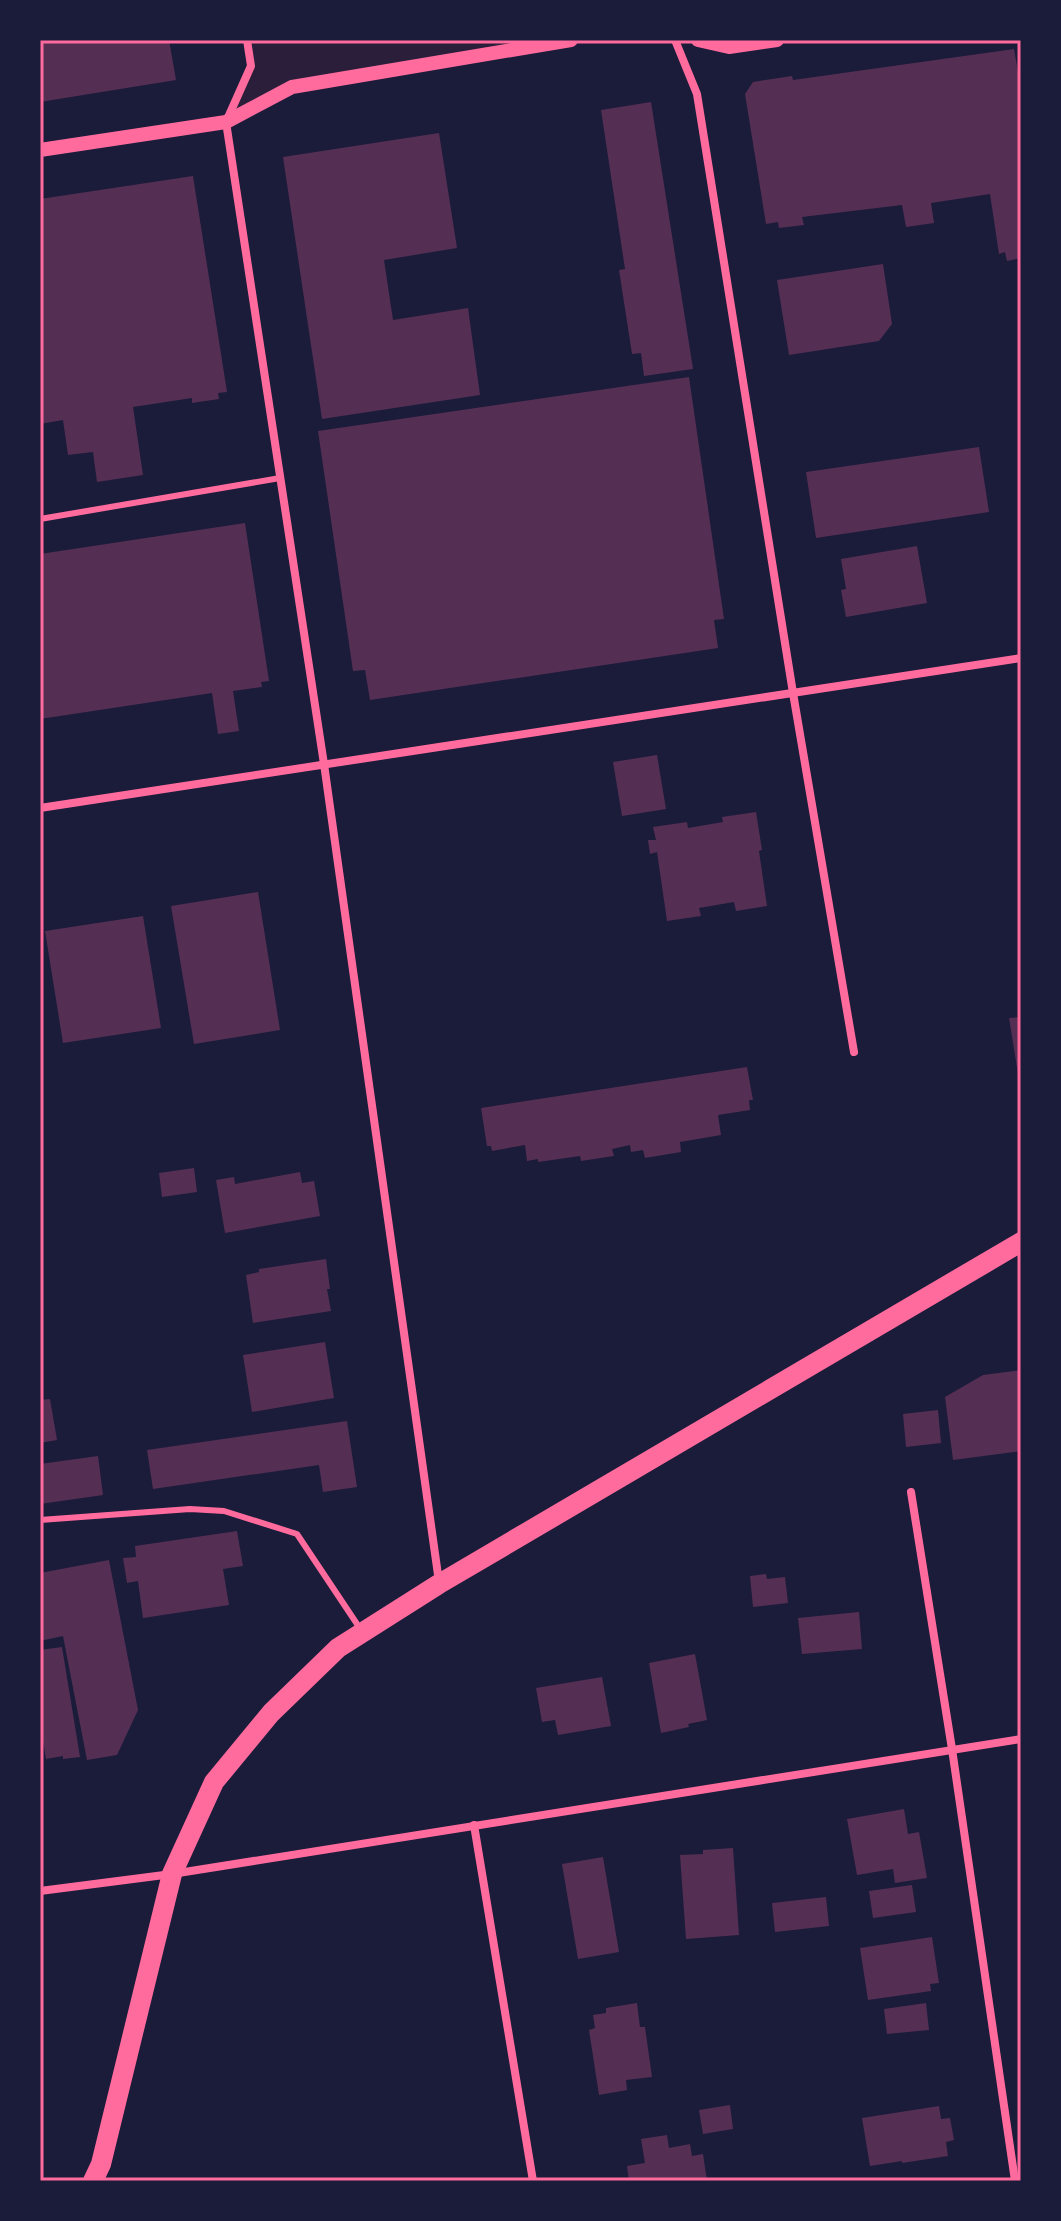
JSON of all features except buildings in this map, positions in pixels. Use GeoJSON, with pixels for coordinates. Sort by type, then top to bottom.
{"type":"FeatureCollection","features":[{"type":"Feature","properties":{"kind":"main road"},"geometry":{"type":"LineString","coordinates":[[93,2181],[101,2164],[172,1874],[214,1782],[271,1713],[338,1648],[439,1584],[1021,1242]]}},
{"type":"Feature","properties":{"kind":"street"},"geometry":{"type":"LineString","coordinates":[[247,40],[251,66],[226,122],[324,764],[439,1584]]}},
{"type":"Feature","properties":{"kind":"street"},"geometry":{"type":"LineString","coordinates":[[40,150],[226,122],[292,87],[571,40]]}},
{"type":"Feature","properties":{"kind":"street"},"geometry":{"type":"LineString","coordinates":[[675,40],[697,94],[854,1052]]}},
{"type":"Feature","properties":{"kind":"street"},"geometry":{"type":"LineString","coordinates":[[698,40],[729,47],[777,40]]}},
{"type":"Feature","properties":{"kind":"street"},"geometry":{"type":"LineString","coordinates":[[40,808],[1021,658]]}},
{"type":"Feature","properties":{"kind":"street"},"geometry":{"type":"LineString","coordinates":[[911,1492],[1015,2181]]}},
{"type":"Feature","properties":{"kind":"street"},"geometry":{"type":"LineString","coordinates":[[40,1891],[172,1874],[1021,1739]]}},
{"type":"Feature","properties":{"kind":"street"},"geometry":{"type":"LineString","coordinates":[[474,1825],[533,2181]]}},
{"type":"Feature","properties":{"kind":"lane"},"geometry":{"type":"LineString","coordinates":[[40,519],[280,478]]}},
{"type":"Feature","properties":{"kind":"lane"},"geometry":{"type":"LineString","coordinates":[[40,1520],[190,1509],[224,1511],[297,1534],[363,1633]]}},
{"type":"Feature","properties":{"kind":"shaded area"},"geometry":{"type":"Polygon","coordinates":[[[247,40],[571,40],[292,87],[226,122],[251,66],[247,40]]]}}]}
